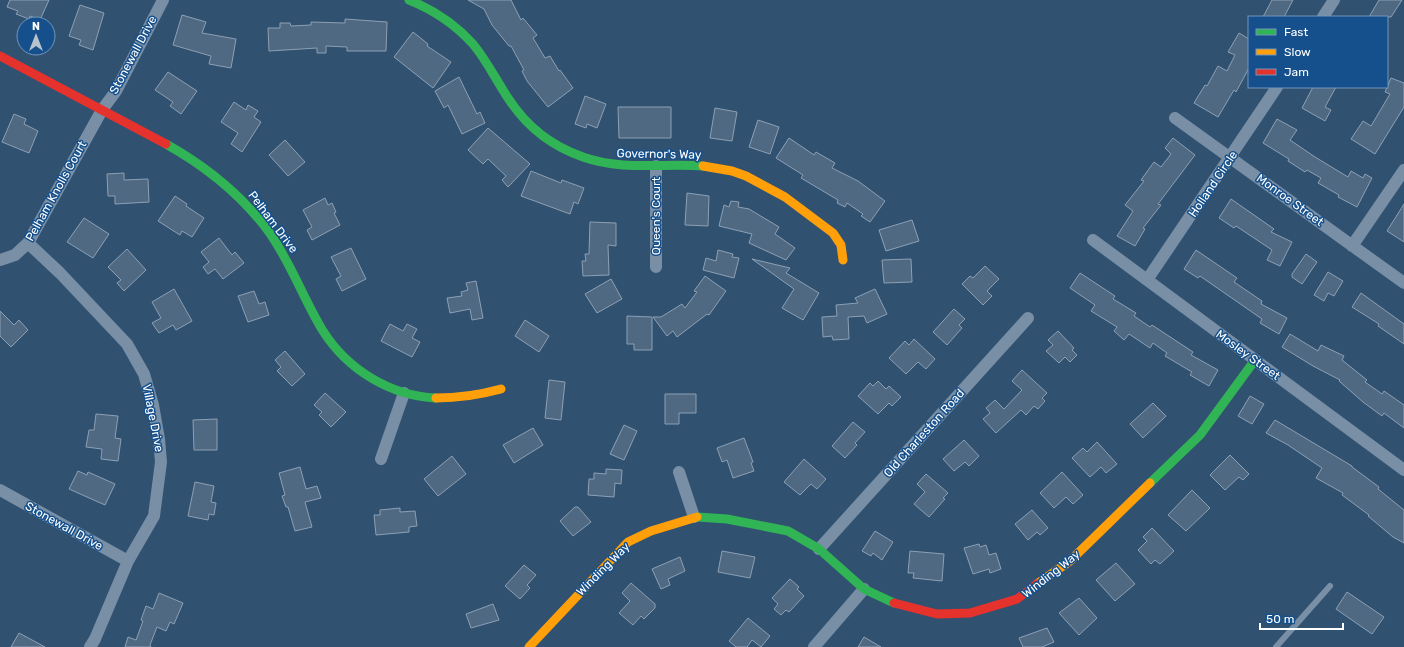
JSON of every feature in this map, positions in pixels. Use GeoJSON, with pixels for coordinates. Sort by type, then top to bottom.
{"type":"FeatureCollection","features":[{"type":"Feature","properties":{"kind":"street","name":"Stonewall Drive"},"geometry":{"type":"LineString","coordinates":[[102,110],[116,91],[163,0]]}},
{"type":"Feature","properties":{"kind":"street","name":"Governor's Way"},"geometry":{"type":"LineString","coordinates":[[409,0],[445,18],[473,43],[520,114],[550,142],[572,154],[594,161],[623,166],[712,167],[731,170],[763,184],[833,233],[839,241],[843,251],[843,260]]}},
{"type":"Feature","properties":{"kind":"street"},"geometry":{"type":"LineString","coordinates":[[1324,16],[1334,0]]}},
{"type":"Feature","properties":{"kind":"street","name":"Pelham Drive"},"geometry":{"type":"LineString","coordinates":[[0,56],[189,157],[234,191],[253,213],[281,251],[296,275],[316,320],[334,346],[350,362],[371,378],[404,393],[422,397],[468,397],[501,389]]}},
{"type":"Feature","properties":{"kind":"street","name":"Holland Circle"},"geometry":{"type":"LineString","coordinates":[[1147,280],[1276,88]]}},
{"type":"Feature","properties":{"kind":"street","name":"Pelham Knolls Court"},"geometry":{"type":"LineString","coordinates":[[0,260],[15,255],[28,243],[102,110]]}},
{"type":"Feature","properties":{"kind":"street","name":"Monroe Street"},"geometry":{"type":"LineString","coordinates":[[1176,118],[1404,283]]}},
{"type":"Feature","properties":{"kind":"street","name":"Queen's Court"},"geometry":{"type":"LineString","coordinates":[[656,166],[656,267]]}},
{"type":"Feature","properties":{"kind":"street"},"geometry":{"type":"LineString","coordinates":[[1352,246],[1404,170]]}},
{"type":"Feature","properties":{"kind":"street","name":"Mosley Street"},"geometry":{"type":"LineString","coordinates":[[1093,240],[1404,470]]}},
{"type":"Feature","properties":{"kind":"street","name":"Village Drive"},"geometry":{"type":"LineString","coordinates":[[28,243],[60,273],[118,334],[137,358],[144,374],[153,405],[161,462],[154,516],[128,561],[95,639],[90,647]]}},
{"type":"Feature","properties":{"kind":"street","name":"Old Charleston Road"},"geometry":{"type":"LineString","coordinates":[[819,549],[1028,318]]}},
{"type":"Feature","properties":{"kind":"street","name":"Winding Way"},"geometry":{"type":"LineString","coordinates":[[529,647],[628,542],[651,531],[694,518],[727,519],[764,525],[788,531],[819,549],[864,589],[900,606],[937,614],[970,613],[1017,599],[1070,561],[1200,435],[1255,360]]}},
{"type":"Feature","properties":{"kind":"street"},"geometry":{"type":"LineString","coordinates":[[381,460],[404,393]]}},
{"type":"Feature","properties":{"kind":"street"},"geometry":{"type":"LineString","coordinates":[[679,472],[694,518]]}},
{"type":"Feature","properties":{"kind":"street","name":"Stonewall Drive"},"geometry":{"type":"LineString","coordinates":[[0,490],[128,561]]}},
{"type":"Feature","properties":{"kind":"street"},"geometry":{"type":"LineString","coordinates":[[814,647],[864,589]]}},
{"type":"Feature","properties":{"kind":"lane"},"geometry":{"type":"LineString","coordinates":[[1276,647],[1330,586]]}},
{"type":"Feature","properties":{"kind":"building"},"geometry":{"type":"Polygon","coordinates":[[[10,0],[49,0],[42,16],[21,16],[16,14],[18,11],[7,7],[10,0]]]}},
{"type":"Feature","properties":{"kind":"building"},"geometry":{"type":"Polygon","coordinates":[[[468,0],[511,0],[521,20],[523,18],[537,35],[533,38],[545,58],[550,56],[559,71],[560,70],[573,88],[548,107],[527,81],[522,71],[524,70],[511,46],[509,46],[492,25],[484,9],[468,0]]]}},
{"type":"Feature","properties":{"kind":"building"},"geometry":{"type":"Polygon","coordinates":[[[1272,0],[1293,0],[1285,16],[1264,16],[1272,0]]]}},
{"type":"Feature","properties":{"kind":"building"},"geometry":{"type":"Polygon","coordinates":[[[1379,0],[1402,0],[1391,17],[1370,16],[1379,0]]]}},
{"type":"Feature","properties":{"kind":"building"},"geometry":{"type":"Polygon","coordinates":[[[80,5],[104,13],[93,50],[79,45],[81,40],[69,36],[80,5]]]}},
{"type":"Feature","properties":{"kind":"building"},"geometry":{"type":"Polygon","coordinates":[[[182,15],[206,22],[202,33],[236,39],[231,68],[209,64],[211,56],[173,45],[182,15]]]}},
{"type":"Feature","properties":{"kind":"building"},"geometry":{"type":"Polygon","coordinates":[[[345,19],[387,22],[386,51],[347,51],[347,47],[326,46],[326,53],[317,53],[317,48],[269,51],[268,28],[280,28],[280,23],[290,23],[291,26],[311,25],[311,22],[345,23],[345,19]]]}},
{"type":"Feature","properties":{"kind":"building"},"geometry":{"type":"Polygon","coordinates":[[[413,32],[428,44],[427,46],[451,62],[433,88],[394,57],[413,32]]]}},
{"type":"Feature","properties":{"kind":"building"},"geometry":{"type":"Polygon","coordinates":[[[1239,33],[1248,38],[1248,70],[1236,92],[1234,90],[1218,117],[1194,103],[1205,85],[1207,86],[1218,66],[1227,71],[1235,55],[1228,52],[1239,33]]]}},
{"type":"Feature","properties":{"kind":"building"},"geometry":{"type":"Polygon","coordinates":[[[168,72],[197,91],[181,114],[170,106],[173,102],[155,90],[168,72]]]}},
{"type":"Feature","properties":{"kind":"building"},"geometry":{"type":"Polygon","coordinates":[[[459,77],[477,114],[480,112],[485,123],[462,134],[448,105],[444,108],[435,91],[459,77]]]}},
{"type":"Feature","properties":{"kind":"building"},"geometry":{"type":"Polygon","coordinates":[[[1391,78],[1404,83],[1404,107],[1375,154],[1351,139],[1363,121],[1371,126],[1390,94],[1385,92],[1391,78]]]}},
{"type":"Feature","properties":{"kind":"building"},"geometry":{"type":"Polygon","coordinates":[[[1312,88],[1335,88],[1325,107],[1331,110],[1325,121],[1302,108],[1312,88]]]}},
{"type":"Feature","properties":{"kind":"building"},"geometry":{"type":"Polygon","coordinates":[[[585,96],[606,104],[597,128],[587,124],[586,128],[575,124],[585,96]]]}},
{"type":"Feature","properties":{"kind":"building"},"geometry":{"type":"Polygon","coordinates":[[[234,102],[246,110],[248,105],[258,111],[254,117],[261,122],[242,152],[231,144],[238,133],[221,122],[234,102]]]}},
{"type":"Feature","properties":{"kind":"building"},"geometry":{"type":"Polygon","coordinates":[[[618,107],[671,107],[671,138],[619,138],[618,107]]]}},
{"type":"Feature","properties":{"kind":"building"},"geometry":{"type":"Polygon","coordinates":[[[715,108],[737,112],[732,141],[710,138],[715,108]]]}},
{"type":"Feature","properties":{"kind":"building"},"geometry":{"type":"Polygon","coordinates":[[[14,114],[26,119],[24,124],[38,131],[29,153],[2,142],[14,114]]]}},
{"type":"Feature","properties":{"kind":"building"},"geometry":{"type":"Polygon","coordinates":[[[1277,119],[1297,130],[1290,140],[1315,157],[1348,177],[1351,171],[1363,178],[1365,174],[1372,178],[1357,207],[1338,197],[1339,195],[1318,183],[1321,178],[1307,170],[1305,172],[1288,161],[1289,159],[1263,143],[1277,119]]]}},
{"type":"Feature","properties":{"kind":"building"},"geometry":{"type":"Polygon","coordinates":[[[758,120],[779,127],[770,154],[749,147],[758,120]]]}},
{"type":"Feature","properties":{"kind":"building"},"geometry":{"type":"Polygon","coordinates":[[[488,128],[530,164],[508,187],[502,180],[506,176],[488,159],[483,164],[468,150],[488,128]]]}},
{"type":"Feature","properties":{"kind":"building"},"geometry":{"type":"Polygon","coordinates":[[[789,138],[814,155],[816,152],[835,163],[832,168],[858,181],[885,201],[870,222],[861,216],[863,214],[847,203],[845,207],[837,203],[838,200],[801,178],[803,175],[776,158],[789,138]]]}},
{"type":"Feature","properties":{"kind":"building"},"geometry":{"type":"Polygon","coordinates":[[[1173,138],[1195,155],[1158,204],[1161,205],[1143,228],[1145,229],[1135,246],[1117,236],[1133,211],[1125,205],[1144,181],[1141,180],[1154,162],[1161,167],[1171,154],[1165,148],[1173,138]]]}},
{"type":"Feature","properties":{"kind":"building"},"geometry":{"type":"Polygon","coordinates":[[[285,140],[305,162],[288,176],[269,155],[285,140]]]}},
{"type":"Feature","properties":{"kind":"building"},"geometry":{"type":"Polygon","coordinates":[[[531,171],[561,183],[562,180],[584,188],[578,204],[574,202],[570,214],[521,196],[531,171]]]}},
{"type":"Feature","properties":{"kind":"building"},"geometry":{"type":"Polygon","coordinates":[[[124,173],[124,180],[148,179],[149,202],[115,204],[115,196],[108,196],[107,174],[124,173]]]}},
{"type":"Feature","properties":{"kind":"building"},"geometry":{"type":"Polygon","coordinates":[[[687,193],[709,196],[708,226],[685,225],[687,193]]]}},
{"type":"Feature","properties":{"kind":"building"},"geometry":{"type":"Polygon","coordinates":[[[175,196],[187,204],[186,206],[204,218],[192,237],[182,231],[180,235],[158,221],[175,196]]]}},
{"type":"Feature","properties":{"kind":"building"},"geometry":{"type":"Polygon","coordinates":[[[325,198],[328,205],[332,203],[336,212],[334,213],[340,225],[312,240],[307,230],[312,227],[303,210],[325,198]]]}},
{"type":"Feature","properties":{"kind":"building"},"geometry":{"type":"Polygon","coordinates":[[[1231,199],[1274,229],[1271,232],[1292,242],[1280,266],[1267,260],[1272,250],[1236,226],[1234,228],[1219,218],[1231,199]]]}},
{"type":"Feature","properties":{"kind":"building"},"geometry":{"type":"Polygon","coordinates":[[[731,201],[739,202],[738,207],[749,209],[779,227],[775,234],[795,248],[786,260],[749,243],[752,234],[719,226],[724,205],[729,207],[731,201]]]}},
{"type":"Feature","properties":{"kind":"building"},"geometry":{"type":"Polygon","coordinates":[[[1404,204],[1404,242],[1387,231],[1404,204]]]}},
{"type":"Feature","properties":{"kind":"building"},"geometry":{"type":"Polygon","coordinates":[[[84,218],[109,234],[93,258],[67,242],[84,218]]]}},
{"type":"Feature","properties":{"kind":"building"},"geometry":{"type":"Polygon","coordinates":[[[912,220],[919,241],[886,251],[879,230],[912,220]]]}},
{"type":"Feature","properties":{"kind":"building"},"geometry":{"type":"Polygon","coordinates":[[[590,222],[616,223],[616,246],[608,245],[609,275],[583,276],[582,261],[586,261],[585,254],[589,254],[590,222]]]}},
{"type":"Feature","properties":{"kind":"building"},"geometry":{"type":"Polygon","coordinates":[[[219,238],[232,255],[235,252],[244,263],[223,279],[215,269],[208,274],[203,267],[209,262],[201,252],[219,238]]]}},
{"type":"Feature","properties":{"kind":"building"},"geometry":{"type":"Polygon","coordinates":[[[351,248],[366,279],[342,291],[336,279],[341,276],[331,257],[351,248]]]}},
{"type":"Feature","properties":{"kind":"building"},"geometry":{"type":"Polygon","coordinates":[[[127,249],[146,270],[124,291],[117,283],[121,280],[108,267],[127,249]]]}},
{"type":"Feature","properties":{"kind":"building"},"geometry":{"type":"Polygon","coordinates":[[[718,250],[733,254],[732,257],[739,258],[734,278],[703,270],[706,258],[716,261],[718,250]]]}},
{"type":"Feature","properties":{"kind":"building"},"geometry":{"type":"Polygon","coordinates":[[[1196,250],[1237,278],[1234,282],[1262,301],[1261,304],[1287,318],[1279,334],[1260,323],[1262,319],[1200,276],[1198,278],[1184,269],[1196,250]]]}},
{"type":"Feature","properties":{"kind":"building"},"geometry":{"type":"Polygon","coordinates":[[[1306,254],[1317,262],[1302,284],[1292,277],[1292,274],[1306,254]]]}},
{"type":"Feature","properties":{"kind":"building"},"geometry":{"type":"Polygon","coordinates":[[[752,259],[790,268],[786,273],[819,293],[803,320],[782,308],[794,289],[752,259]]]}},
{"type":"Feature","properties":{"kind":"building"},"geometry":{"type":"Polygon","coordinates":[[[911,259],[912,282],[884,283],[882,260],[911,259]]]}},
{"type":"Feature","properties":{"kind":"building"},"geometry":{"type":"Polygon","coordinates":[[[985,266],[999,279],[987,291],[992,296],[983,305],[962,284],[970,276],[973,278],[985,266]]]}},
{"type":"Feature","properties":{"kind":"building"},"geometry":{"type":"Polygon","coordinates":[[[1328,272],[1343,281],[1334,296],[1328,293],[1324,301],[1314,295],[1328,272]]]}},
{"type":"Feature","properties":{"kind":"building"},"geometry":{"type":"Polygon","coordinates":[[[1080,273],[1115,296],[1113,299],[1136,313],[1134,316],[1150,327],[1152,325],[1193,352],[1191,355],[1218,370],[1209,386],[1190,375],[1192,372],[1165,356],[1167,353],[1153,343],[1150,348],[1129,334],[1124,340],[1114,331],[1117,327],[1091,311],[1095,305],[1070,288],[1080,273]]]}},
{"type":"Feature","properties":{"kind":"building"},"geometry":{"type":"Polygon","coordinates":[[[705,276],[726,291],[709,315],[707,314],[677,337],[673,331],[667,336],[653,317],[661,317],[682,304],[685,308],[697,292],[694,291],[705,276]]]}},
{"type":"Feature","properties":{"kind":"building"},"geometry":{"type":"Polygon","coordinates":[[[611,279],[622,299],[597,313],[585,294],[611,279]]]}},
{"type":"Feature","properties":{"kind":"building"},"geometry":{"type":"Polygon","coordinates":[[[476,281],[483,318],[472,320],[470,309],[450,313],[447,298],[462,296],[461,292],[468,290],[466,283],[476,281]]]}},
{"type":"Feature","properties":{"kind":"building"},"geometry":{"type":"Polygon","coordinates":[[[174,289],[192,321],[176,330],[173,325],[159,333],[152,323],[161,318],[152,302],[174,289]]]}},
{"type":"Feature","properties":{"kind":"building"},"geometry":{"type":"Polygon","coordinates":[[[875,289],[887,314],[867,323],[864,316],[848,317],[849,339],[833,340],[832,336],[823,337],[822,317],[837,316],[836,305],[858,303],[855,298],[875,289]]]}},
{"type":"Feature","properties":{"kind":"building"},"geometry":{"type":"Polygon","coordinates":[[[254,291],[259,304],[265,302],[269,315],[248,322],[238,296],[254,291]]]}},
{"type":"Feature","properties":{"kind":"building"},"geometry":{"type":"Polygon","coordinates":[[[1361,293],[1404,324],[1404,344],[1378,326],[1379,324],[1352,307],[1361,293]]]}},
{"type":"Feature","properties":{"kind":"building"},"geometry":{"type":"Polygon","coordinates":[[[954,309],[965,319],[959,325],[962,328],[947,345],[933,332],[954,309]]]}},
{"type":"Feature","properties":{"kind":"building"},"geometry":{"type":"Polygon","coordinates":[[[0,311],[14,325],[19,320],[28,330],[11,347],[0,336],[0,311]]]}},
{"type":"Feature","properties":{"kind":"building"},"geometry":{"type":"Polygon","coordinates":[[[627,316],[652,317],[652,350],[634,350],[634,344],[627,344],[627,316]]]}},
{"type":"Feature","properties":{"kind":"building"},"geometry":{"type":"Polygon","coordinates":[[[525,320],[549,336],[539,352],[515,336],[525,320]]]}},
{"type":"Feature","properties":{"kind":"building"},"geometry":{"type":"Polygon","coordinates":[[[390,324],[403,331],[407,324],[417,329],[412,338],[420,342],[412,357],[381,341],[390,324]]]}},
{"type":"Feature","properties":{"kind":"building"},"geometry":{"type":"Polygon","coordinates":[[[1058,331],[1074,348],[1072,350],[1077,355],[1070,362],[1065,357],[1059,363],[1046,351],[1053,345],[1048,340],[1058,331]]]}},
{"type":"Feature","properties":{"kind":"building"},"geometry":{"type":"Polygon","coordinates":[[[1290,334],[1318,351],[1321,345],[1344,356],[1342,360],[1367,380],[1365,382],[1382,394],[1384,391],[1404,405],[1404,428],[1384,413],[1382,416],[1363,402],[1339,381],[1340,380],[1282,347],[1290,334]]]}},
{"type":"Feature","properties":{"kind":"building"},"geometry":{"type":"Polygon","coordinates":[[[914,339],[935,359],[926,369],[918,362],[906,374],[889,358],[905,341],[909,345],[914,339]]]}},
{"type":"Feature","properties":{"kind":"building"},"geometry":{"type":"Polygon","coordinates":[[[285,351],[305,374],[292,386],[277,371],[281,367],[275,360],[285,351]]]}},
{"type":"Feature","properties":{"kind":"building"},"geometry":{"type":"Polygon","coordinates":[[[1022,370],[1047,393],[1042,398],[1045,401],[1038,409],[1034,406],[1026,415],[1021,410],[996,433],[983,419],[990,413],[986,408],[995,400],[1004,409],[1022,390],[1012,381],[1022,370]]]}},
{"type":"Feature","properties":{"kind":"building"},"geometry":{"type":"Polygon","coordinates":[[[549,380],[565,382],[561,420],[545,418],[549,380]]]}},
{"type":"Feature","properties":{"kind":"building"},"geometry":{"type":"Polygon","coordinates":[[[878,381],[886,389],[889,386],[901,397],[892,406],[889,403],[878,414],[858,396],[870,383],[873,386],[878,381]]]}},
{"type":"Feature","properties":{"kind":"building"},"geometry":{"type":"Polygon","coordinates":[[[325,393],[346,412],[331,427],[319,415],[322,412],[314,405],[325,393]]]}},
{"type":"Feature","properties":{"kind":"building"},"geometry":{"type":"Polygon","coordinates":[[[665,394],[696,394],[696,413],[679,413],[679,424],[665,424],[665,394]]]}},
{"type":"Feature","properties":{"kind":"building"},"geometry":{"type":"Polygon","coordinates":[[[1250,396],[1264,404],[1252,424],[1238,416],[1250,396]]]}},
{"type":"Feature","properties":{"kind":"building"},"geometry":{"type":"Polygon","coordinates":[[[1153,403],[1166,416],[1143,438],[1130,424],[1153,403]]]}},
{"type":"Feature","properties":{"kind":"building"},"geometry":{"type":"Polygon","coordinates":[[[96,414],[118,416],[115,438],[121,439],[118,461],[101,459],[102,449],[86,447],[89,430],[94,430],[96,414]]]}},
{"type":"Feature","properties":{"kind":"building"},"geometry":{"type":"Polygon","coordinates":[[[217,419],[217,450],[194,450],[193,420],[217,419]]]}},
{"type":"Feature","properties":{"kind":"building"},"geometry":{"type":"Polygon","coordinates":[[[1275,420],[1352,466],[1379,487],[1378,489],[1404,510],[1404,543],[1393,537],[1368,516],[1369,515],[1342,495],[1343,493],[1316,478],[1322,468],[1288,445],[1266,433],[1275,420]]]}},
{"type":"Feature","properties":{"kind":"building"},"geometry":{"type":"Polygon","coordinates":[[[853,422],[865,432],[855,443],[857,445],[845,458],[832,446],[853,422]]]}},
{"type":"Feature","properties":{"kind":"building"},"geometry":{"type":"Polygon","coordinates":[[[624,425],[637,431],[624,460],[610,454],[624,425]]]}},
{"type":"Feature","properties":{"kind":"building"},"geometry":{"type":"Polygon","coordinates":[[[533,428],[543,445],[514,463],[503,445],[533,428]]]}},
{"type":"Feature","properties":{"kind":"building"},"geometry":{"type":"Polygon","coordinates":[[[744,438],[753,462],[751,463],[754,471],[733,478],[727,460],[722,462],[717,448],[744,438]]]}},
{"type":"Feature","properties":{"kind":"building"},"geometry":{"type":"Polygon","coordinates":[[[964,440],[979,456],[969,466],[965,462],[954,471],[943,459],[964,440]]]}},
{"type":"Feature","properties":{"kind":"building"},"geometry":{"type":"Polygon","coordinates":[[[1097,442],[1117,464],[1106,473],[1101,467],[1090,477],[1072,458],[1083,448],[1087,452],[1097,442]]]}},
{"type":"Feature","properties":{"kind":"building"},"geometry":{"type":"Polygon","coordinates":[[[1230,455],[1249,474],[1243,480],[1239,477],[1225,490],[1210,475],[1230,455]]]}},
{"type":"Feature","properties":{"kind":"building"},"geometry":{"type":"Polygon","coordinates":[[[452,456],[466,474],[438,496],[424,479],[452,456]]]}},
{"type":"Feature","properties":{"kind":"building"},"geometry":{"type":"Polygon","coordinates":[[[804,459],[826,479],[817,489],[811,484],[800,495],[784,482],[804,459]]]}},
{"type":"Feature","properties":{"kind":"building"},"geometry":{"type":"Polygon","coordinates":[[[300,467],[306,489],[317,486],[321,498],[305,502],[312,527],[295,531],[288,507],[286,507],[282,496],[285,495],[279,473],[300,467]]]}},
{"type":"Feature","properties":{"kind":"building"},"geometry":{"type":"Polygon","coordinates":[[[606,469],[622,470],[621,484],[615,483],[614,497],[588,495],[589,479],[594,479],[594,473],[606,474],[606,469]]]}},
{"type":"Feature","properties":{"kind":"building"},"geometry":{"type":"Polygon","coordinates":[[[78,471],[87,475],[88,472],[115,484],[105,505],[69,489],[78,471]]]}},
{"type":"Feature","properties":{"kind":"building"},"geometry":{"type":"Polygon","coordinates":[[[1062,472],[1083,495],[1073,504],[1066,497],[1054,508],[1040,493],[1062,472]]]}},
{"type":"Feature","properties":{"kind":"building"},"geometry":{"type":"Polygon","coordinates":[[[926,474],[948,493],[943,498],[945,499],[929,517],[914,504],[925,492],[917,484],[926,474]]]}},
{"type":"Feature","properties":{"kind":"building"},"geometry":{"type":"Polygon","coordinates":[[[195,482],[214,486],[211,502],[216,503],[214,515],[209,514],[208,520],[188,516],[195,482]]]}},
{"type":"Feature","properties":{"kind":"building"},"geometry":{"type":"Polygon","coordinates":[[[1192,490],[1210,508],[1186,531],[1168,515],[1192,490]]]}},
{"type":"Feature","properties":{"kind":"building"},"geometry":{"type":"Polygon","coordinates":[[[575,507],[578,507],[591,522],[573,536],[560,521],[575,507]]]}},
{"type":"Feature","properties":{"kind":"building"},"geometry":{"type":"Polygon","coordinates":[[[400,508],[400,512],[415,511],[417,526],[409,527],[409,532],[376,535],[374,515],[380,515],[380,510],[400,508]]]}},
{"type":"Feature","properties":{"kind":"building"},"geometry":{"type":"Polygon","coordinates":[[[1032,510],[1048,528],[1040,535],[1037,532],[1028,540],[1015,524],[1032,510]]]}},
{"type":"Feature","properties":{"kind":"building"},"geometry":{"type":"Polygon","coordinates":[[[1152,528],[1174,551],[1160,564],[1155,560],[1151,564],[1138,550],[1147,541],[1143,537],[1152,528]]]}},
{"type":"Feature","properties":{"kind":"building"},"geometry":{"type":"Polygon","coordinates":[[[875,531],[893,542],[882,560],[873,553],[871,556],[862,551],[875,531]]]}},
{"type":"Feature","properties":{"kind":"building"},"geometry":{"type":"Polygon","coordinates":[[[979,544],[980,547],[986,545],[989,555],[996,553],[1001,569],[990,573],[989,569],[973,574],[964,548],[979,544]]]}},
{"type":"Feature","properties":{"kind":"building"},"geometry":{"type":"Polygon","coordinates":[[[722,551],[755,557],[750,578],[718,572],[722,551]]]}},
{"type":"Feature","properties":{"kind":"building"},"geometry":{"type":"Polygon","coordinates":[[[910,551],[944,554],[942,581],[913,578],[914,573],[908,573],[910,551]]]}},
{"type":"Feature","properties":{"kind":"building"},"geometry":{"type":"Polygon","coordinates":[[[680,557],[685,571],[668,579],[670,585],[661,589],[652,569],[680,557]]]}},
{"type":"Feature","properties":{"kind":"building"},"geometry":{"type":"Polygon","coordinates":[[[1116,563],[1135,584],[1115,601],[1096,580],[1116,563]]]}},
{"type":"Feature","properties":{"kind":"building"},"geometry":{"type":"Polygon","coordinates":[[[524,565],[536,575],[527,585],[530,588],[520,599],[505,586],[524,565]]]}},
{"type":"Feature","properties":{"kind":"building"},"geometry":{"type":"Polygon","coordinates":[[[790,579],[799,587],[797,589],[804,596],[789,612],[786,610],[781,615],[774,609],[778,604],[772,598],[790,579]]]}},
{"type":"Feature","properties":{"kind":"building"},"geometry":{"type":"Polygon","coordinates":[[[631,583],[655,604],[655,608],[644,619],[641,616],[633,625],[619,613],[630,601],[622,593],[631,583]]]}},
{"type":"Feature","properties":{"kind":"building"},"geometry":{"type":"Polygon","coordinates":[[[1347,592],[1384,617],[1372,634],[1336,609],[1347,592]]]}},
{"type":"Feature","properties":{"kind":"building"},"geometry":{"type":"Polygon","coordinates":[[[159,593],[183,603],[174,624],[170,622],[166,631],[157,627],[150,645],[151,647],[125,647],[128,637],[136,640],[143,621],[141,620],[146,606],[153,609],[159,593]]]}},
{"type":"Feature","properties":{"kind":"building"},"geometry":{"type":"Polygon","coordinates":[[[1079,598],[1097,618],[1079,635],[1059,613],[1079,598]]]}},
{"type":"Feature","properties":{"kind":"building"},"geometry":{"type":"Polygon","coordinates":[[[493,604],[499,620],[471,628],[466,614],[493,604]]]}},
{"type":"Feature","properties":{"kind":"building"},"geometry":{"type":"Polygon","coordinates":[[[748,618],[770,636],[761,647],[752,640],[747,647],[736,647],[729,641],[748,618]]]}},
{"type":"Feature","properties":{"kind":"building"},"geometry":{"type":"Polygon","coordinates":[[[1047,628],[1054,642],[1042,647],[1023,647],[1019,638],[1047,628]]]}},
{"type":"Feature","properties":{"kind":"building"},"geometry":{"type":"Polygon","coordinates":[[[19,633],[45,647],[11,647],[19,633]]]}},
{"type":"Feature","properties":{"kind":"building"},"geometry":{"type":"Polygon","coordinates":[[[864,637],[881,647],[858,647],[864,637]]]}},
{"type":"Feature","properties":{"kind":"traffic: fast"},"geometry":{"type":"LineString","coordinates":[[409,0],[444,18],[459,30],[483,57],[515,108],[540,134],[560,147],[583,157],[613,164],[643,166],[703,166]]}},
{"type":"Feature","properties":{"kind":"traffic: fast"},"geometry":{"type":"LineString","coordinates":[[166,144],[195,162],[222,182],[247,205],[258,218],[284,256],[323,331],[344,357],[371,378],[386,386],[402,392],[436,398]]}},
{"type":"Feature","properties":{"kind":"traffic: fast"},"geometry":{"type":"LineString","coordinates":[[1150,483],[1200,435],[1255,360]]}},
{"type":"Feature","properties":{"kind":"traffic: fast"},"geometry":{"type":"LineString","coordinates":[[697,517],[727,519],[788,531],[819,549],[864,589],[894,603]]}},
{"type":"Feature","properties":{"kind":"traffic: slow"},"geometry":{"type":"LineString","coordinates":[[703,166],[732,171],[746,176],[785,197],[833,233],[841,245],[843,260]]}},
{"type":"Feature","properties":{"kind":"traffic: slow"},"geometry":{"type":"LineString","coordinates":[[436,398],[469,396],[501,389]]}},
{"type":"Feature","properties":{"kind":"traffic: slow"},"geometry":{"type":"LineString","coordinates":[[1037,584],[1070,561],[1150,483]]}},
{"type":"Feature","properties":{"kind":"traffic: slow"},"geometry":{"type":"LineString","coordinates":[[529,647],[628,542],[651,531],[697,517]]}},
{"type":"Feature","properties":{"kind":"traffic: jam"},"geometry":{"type":"LineString","coordinates":[[0,56],[166,144]]}},
{"type":"Feature","properties":{"kind":"traffic: jam"},"geometry":{"type":"LineString","coordinates":[[894,603],[937,614],[970,613],[1017,599],[1037,584]]}}]}
